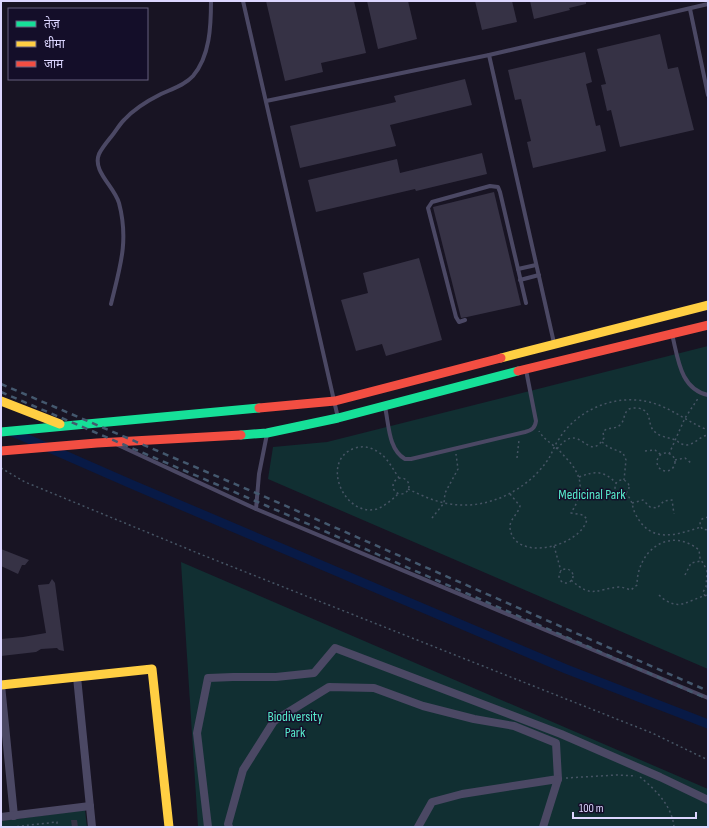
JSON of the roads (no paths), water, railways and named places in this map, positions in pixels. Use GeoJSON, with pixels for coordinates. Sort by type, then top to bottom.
{"type":"FeatureCollection","features":[{"type":"Feature","properties":{"kind":"street"},"geometry":{"type":"LineString","coordinates":[[1,432],[335,401],[708,305]]}},
{"type":"Feature","properties":{"kind":"street"},"geometry":{"type":"LineString","coordinates":[[1,451],[97,443],[223,437],[267,433],[338,418],[526,369],[708,325]]}},
{"type":"Feature","properties":{"kind":"street"},"geometry":{"type":"LineString","coordinates":[[1,401],[59,426]]}},
{"type":"Feature","properties":{"kind":"street"},"geometry":{"type":"LineString","coordinates":[[208,827],[197,733],[208,678],[276,678],[314,672],[335,648],[561,734],[708,800]]}},
{"type":"Feature","properties":{"kind":"street"},"geometry":{"type":"LineString","coordinates":[[14,816],[1,685],[152,669],[169,827]]}},
{"type":"Feature","properties":{"kind":"street"},"geometry":{"type":"LineString","coordinates":[[77,677],[92,827]]}},
{"type":"Feature","properties":{"kind":"street"},"geometry":{"type":"LineString","coordinates":[[230,827],[228,824],[243,770],[274,721],[329,687],[374,688],[423,706],[474,719],[514,726],[556,743],[558,779],[542,827]]}},
{"type":"Feature","properties":{"kind":"street"},"geometry":{"type":"LineString","coordinates":[[418,827],[432,802],[462,794],[558,779]]}},
{"type":"Feature","properties":{"kind":"street"},"geometry":{"type":"LineString","coordinates":[[1,817],[90,806]]}},
{"type":"Feature","properties":{"kind":"lane"},"geometry":{"type":"LineString","coordinates":[[111,304],[122,260],[124,240],[122,218],[118,201],[113,190],[98,168],[97,162],[104,147],[123,120],[131,113],[160,95],[182,85],[195,73],[206,51],[211,21],[211,1]]}},
{"type":"Feature","properties":{"kind":"lane"},"geometry":{"type":"LineString","coordinates":[[243,1],[338,418]]}},
{"type":"Feature","properties":{"kind":"lane"},"geometry":{"type":"LineString","coordinates":[[266,101],[489,55],[708,4]]}},
{"type":"Feature","properties":{"kind":"lane"},"geometry":{"type":"LineString","coordinates":[[690,9],[708,95]]}},
{"type":"Feature","properties":{"kind":"lane"},"geometry":{"type":"LineString","coordinates":[[489,55],[555,345]]}},
{"type":"Feature","properties":{"kind":"lane"},"geometry":{"type":"LineString","coordinates":[[466,320],[459,322],[456,317],[428,208],[432,202],[490,186],[498,187],[526,303]]}},
{"type":"Feature","properties":{"kind":"lane"},"geometry":{"type":"LineString","coordinates":[[518,269],[536,265]]}},
{"type":"Feature","properties":{"kind":"lane"},"geometry":{"type":"LineString","coordinates":[[520,280],[539,275]]}},
{"type":"Feature","properties":{"kind":"lane"},"geometry":{"type":"LineString","coordinates":[[672,334],[680,369],[684,377],[694,390],[708,395]]}},
{"type":"Feature","properties":{"kind":"lane"},"geometry":{"type":"LineString","coordinates":[[385,406],[393,445],[396,452],[405,459],[411,459],[532,430],[536,421],[526,369]]}},
{"type":"Feature","properties":{"kind":"lane"},"geometry":{"type":"LineString","coordinates":[[256,509],[259,474],[267,433]]}},
{"type":"Feature","properties":{"kind":"lane"},"geometry":{"type":"LineString","coordinates":[[112,442],[256,509],[708,698]]}},
{"type":"Feature","properties":{"kind":"waterway"},"geometry":{"type":"LineString","coordinates":[[10,431],[566,669],[708,724]]}},
{"type":"Feature","properties":{"kind":"railway"},"geometry":{"type":"LineString","coordinates":[[1,384],[270,499],[708,691]]}},
{"type":"Feature","properties":{"kind":"railway"},"geometry":{"type":"LineString","coordinates":[[1,392],[267,506],[708,699]]}},
{"type":"Feature","properties":{"kind":"park label","name":"Medicinal Park"},"geometry":{"type":"Point","coordinates":[592,494]}},
{"type":"Feature","properties":{"kind":"park label","name":"Biodiversity Park"},"geometry":{"type":"Point","coordinates":[295,724]}}]}
